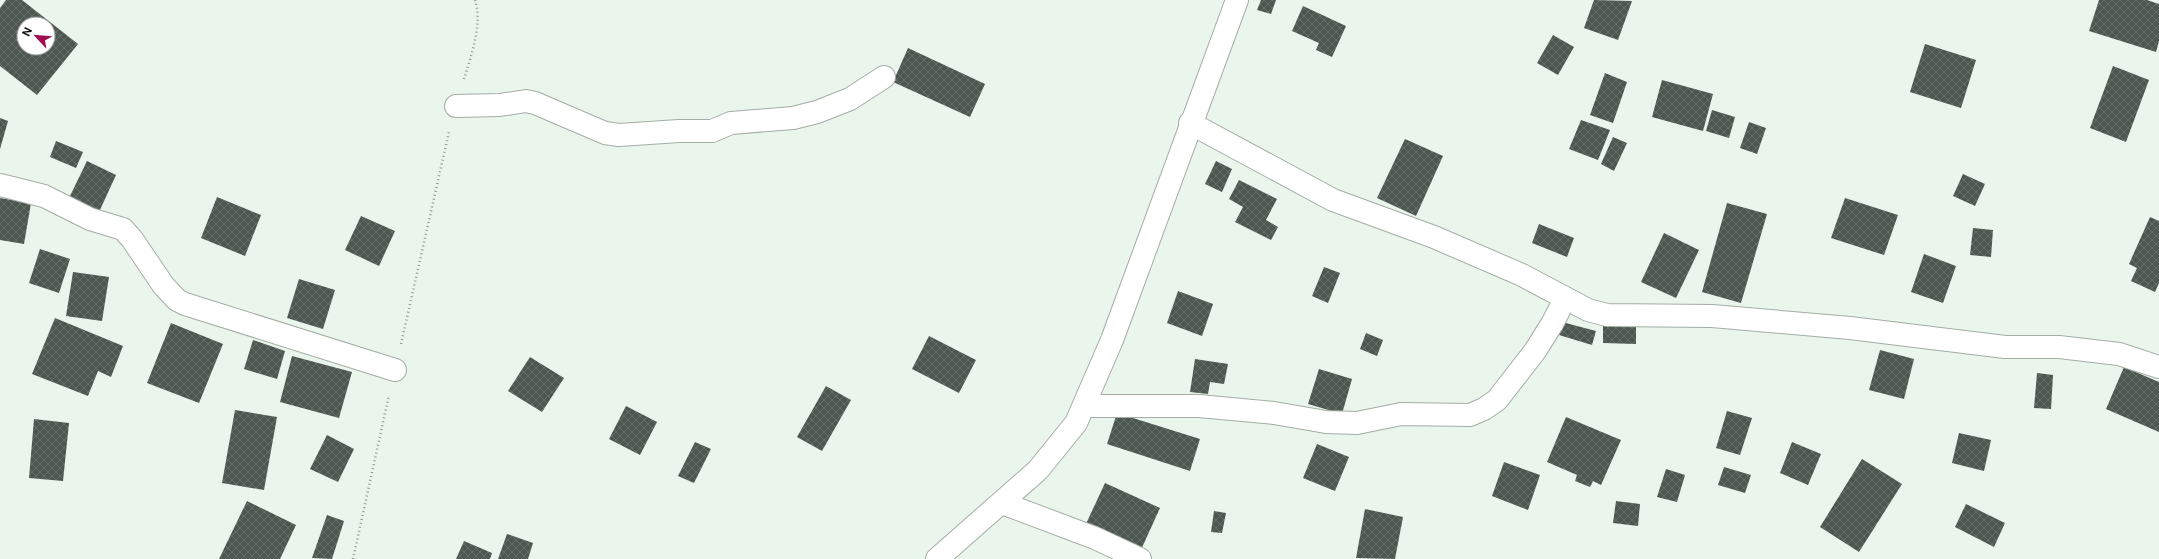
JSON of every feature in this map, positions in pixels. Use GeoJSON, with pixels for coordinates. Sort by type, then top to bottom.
{"type":"FeatureCollection","features":[{"type":"Feature","properties":{"kind":"street"},"geometry":{"type":"LineString","coordinates":[[936,559],[1038,470],[1076,422],[1112,340],[1190,124],[1237,0]]}},
{"type":"Feature","properties":{"kind":"street"},"geometry":{"type":"LineString","coordinates":[[456,106],[500,105],[526,102],[535,103],[605,132],[619,135],[679,130],[712,131],[731,123],[793,118],[817,112],[850,99],[884,77]]}},
{"type":"Feature","properties":{"kind":"street"},"geometry":{"type":"LineString","coordinates":[[1190,124],[1333,200],[1434,237],[1522,275],[1588,310],[1607,315],[1712,316],[1850,328],[2005,347],[2058,347],[2119,354],[2159,367]]}},
{"type":"Feature","properties":{"kind":"street"},"geometry":{"type":"LineString","coordinates":[[0,185],[44,196],[90,219],[123,229],[132,239],[163,285],[177,300],[185,304],[395,370]]}},
{"type":"Feature","properties":{"kind":"street"},"geometry":{"type":"LineString","coordinates":[[1084,406],[1199,406],[1274,413],[1326,422],[1357,423],[1401,414],[1470,415],[1484,409],[1497,400],[1535,351],[1552,324],[1565,299]]}},
{"type":"Feature","properties":{"kind":"street"},"geometry":{"type":"LineString","coordinates":[[1002,503],[1096,538],[1140,559]]}},
{"type":"Feature","properties":{"kind":"path"},"geometry":{"type":"LineString","coordinates":[[353,559],[444,147],[475,44],[477,8],[475,0]]}},
{"type":"Feature","properties":{"kind":"building"},"geometry":{"type":"Polygon","coordinates":[[[6,0],[22,0],[42,16],[16,16],[16,56],[56,56],[56,27],[78,44],[37,95],[0,66],[0,8],[6,0]]]}},
{"type":"Feature","properties":{"kind":"building"},"geometry":{"type":"Polygon","coordinates":[[[1261,0],[1276,0],[1271,14],[1257,10],[1261,0]]]}},
{"type":"Feature","properties":{"kind":"building"},"geometry":{"type":"Polygon","coordinates":[[[1594,0],[1632,1],[1618,40],[1584,28],[1594,0]]]}},
{"type":"Feature","properties":{"kind":"building"},"geometry":{"type":"Polygon","coordinates":[[[2099,0],[2147,0],[2159,4],[2159,41],[2156,52],[2089,31],[2099,0]]]}},
{"type":"Feature","properties":{"kind":"building"},"geometry":{"type":"Polygon","coordinates":[[[1303,6],[1346,26],[1332,57],[1316,50],[1319,43],[1292,31],[1303,6]]]}},
{"type":"Feature","properties":{"kind":"building"},"geometry":{"type":"Polygon","coordinates":[[[1553,35],[1574,47],[1558,75],[1537,63],[1553,35]]]}},
{"type":"Feature","properties":{"kind":"building"},"geometry":{"type":"Polygon","coordinates":[[[1925,44],[1976,60],[1961,108],[1910,92],[1925,44]]]}},
{"type":"Feature","properties":{"kind":"building"},"geometry":{"type":"Polygon","coordinates":[[[908,48],[985,84],[970,117],[893,82],[908,48]]]}},
{"type":"Feature","properties":{"kind":"building"},"geometry":{"type":"Polygon","coordinates":[[[2113,66],[2149,80],[2126,142],[2090,128],[2113,66]]]}},
{"type":"Feature","properties":{"kind":"building"},"geometry":{"type":"Polygon","coordinates":[[[1605,73],[1627,82],[1613,123],[1590,115],[1605,73]]]}},
{"type":"Feature","properties":{"kind":"building"},"geometry":{"type":"Polygon","coordinates":[[[1662,80],[1713,94],[1703,131],[1652,117],[1662,80]]]}},
{"type":"Feature","properties":{"kind":"building"},"geometry":{"type":"Polygon","coordinates":[[[1712,110],[1735,117],[1729,138],[1706,131],[1712,110]]]}},
{"type":"Feature","properties":{"kind":"building"},"geometry":{"type":"Polygon","coordinates":[[[0,118],[8,121],[0,149],[0,118]]]}},
{"type":"Feature","properties":{"kind":"building"},"geometry":{"type":"Polygon","coordinates":[[[1581,120],[1610,130],[1598,160],[1569,149],[1581,120]]]}},
{"type":"Feature","properties":{"kind":"building"},"geometry":{"type":"Polygon","coordinates":[[[1749,122],[1766,128],[1757,154],[1740,148],[1749,122]]]}},
{"type":"Feature","properties":{"kind":"building"},"geometry":{"type":"Polygon","coordinates":[[[1613,137],[1627,143],[1614,171],[1601,164],[1613,137]]]}},
{"type":"Feature","properties":{"kind":"building"},"geometry":{"type":"Polygon","coordinates":[[[1405,139],[1443,156],[1416,216],[1377,198],[1405,139]]]}},
{"type":"Feature","properties":{"kind":"building"},"geometry":{"type":"Polygon","coordinates":[[[56,141],[83,152],[76,168],[50,157],[56,141]]]}},
{"type":"Feature","properties":{"kind":"building"},"geometry":{"type":"Polygon","coordinates":[[[87,161],[116,175],[99,212],[69,198],[87,161]]]}},
{"type":"Feature","properties":{"kind":"building"},"geometry":{"type":"Polygon","coordinates":[[[1216,161],[1232,169],[1222,192],[1205,184],[1216,161]]]}},
{"type":"Feature","properties":{"kind":"building"},"geometry":{"type":"Polygon","coordinates":[[[1963,174],[1985,184],[1975,206],[1953,196],[1963,174]]]}},
{"type":"Feature","properties":{"kind":"building"},"geometry":{"type":"Polygon","coordinates":[[[1239,180],[1277,199],[1266,220],[1278,227],[1271,240],[1235,222],[1243,207],[1229,199],[1239,180]]]}},
{"type":"Feature","properties":{"kind":"building"},"geometry":{"type":"Polygon","coordinates":[[[217,197],[261,215],[245,256],[201,238],[217,197]]]}},
{"type":"Feature","properties":{"kind":"building"},"geometry":{"type":"Polygon","coordinates":[[[0,198],[31,203],[24,244],[0,240],[0,198]]]}},
{"type":"Feature","properties":{"kind":"building"},"geometry":{"type":"Polygon","coordinates":[[[1845,198],[1898,215],[1884,255],[1831,238],[1845,198]]]}},
{"type":"Feature","properties":{"kind":"building"},"geometry":{"type":"Polygon","coordinates":[[[1727,203],[1767,214],[1741,303],[1702,292],[1727,203]]]}},
{"type":"Feature","properties":{"kind":"building"},"geometry":{"type":"Polygon","coordinates":[[[361,216],[395,231],[379,266],[345,250],[361,216]]]}},
{"type":"Feature","properties":{"kind":"building"},"geometry":{"type":"Polygon","coordinates":[[[2150,217],[2159,221],[2159,283],[2155,292],[2131,281],[2137,268],[2129,264],[2150,217]]]}},
{"type":"Feature","properties":{"kind":"building"},"geometry":{"type":"Polygon","coordinates":[[[1539,224],[1574,238],[1567,257],[1532,243],[1539,224]]]}},
{"type":"Feature","properties":{"kind":"building"},"geometry":{"type":"Polygon","coordinates":[[[1973,228],[1993,230],[1991,257],[1970,255],[1973,228]]]}},
{"type":"Feature","properties":{"kind":"building"},"geometry":{"type":"Polygon","coordinates":[[[1664,233],[1699,250],[1676,298],[1641,282],[1664,233]]]}},
{"type":"Feature","properties":{"kind":"building"},"geometry":{"type":"Polygon","coordinates":[[[40,249],[70,259],[59,293],[29,283],[40,249]]]}},
{"type":"Feature","properties":{"kind":"building"},"geometry":{"type":"Polygon","coordinates":[[[1924,254],[1956,266],[1943,303],[1911,292],[1924,254]]]}},
{"type":"Feature","properties":{"kind":"building"},"geometry":{"type":"Polygon","coordinates":[[[1324,267],[1340,273],[1328,303],[1312,296],[1324,267]]]}},
{"type":"Feature","properties":{"kind":"building"},"geometry":{"type":"Polygon","coordinates":[[[73,272],[109,277],[102,321],[66,316],[73,272]]]}},
{"type":"Feature","properties":{"kind":"building"},"geometry":{"type":"Polygon","coordinates":[[[299,279],[335,290],[323,329],[287,318],[299,279]]]}},
{"type":"Feature","properties":{"kind":"building"},"geometry":{"type":"Polygon","coordinates":[[[1178,291],[1213,304],[1202,336],[1167,323],[1178,291]]]}},
{"type":"Feature","properties":{"kind":"building"},"geometry":{"type":"Polygon","coordinates":[[[55,318],[123,346],[111,377],[98,371],[88,396],[32,374],[55,318]]]}},
{"type":"Feature","properties":{"kind":"building"},"geometry":{"type":"Polygon","coordinates":[[[1603,320],[1636,321],[1636,344],[1603,343],[1603,320]]]}},
{"type":"Feature","properties":{"kind":"building"},"geometry":{"type":"Polygon","coordinates":[[[1562,322],[1596,331],[1592,345],[1559,335],[1562,322]]]}},
{"type":"Feature","properties":{"kind":"building"},"geometry":{"type":"Polygon","coordinates":[[[171,323],[223,344],[199,403],[147,383],[171,323]]]}},
{"type":"Feature","properties":{"kind":"building"},"geometry":{"type":"Polygon","coordinates":[[[1366,333],[1383,340],[1377,356],[1360,349],[1366,333]]]}},
{"type":"Feature","properties":{"kind":"building"},"geometry":{"type":"Polygon","coordinates":[[[929,336],[976,360],[959,393],[912,369],[929,336]]]}},
{"type":"Feature","properties":{"kind":"building"},"geometry":{"type":"Polygon","coordinates":[[[253,340],[285,351],[277,379],[244,369],[253,340]]]}},
{"type":"Feature","properties":{"kind":"building"},"geometry":{"type":"Polygon","coordinates":[[[1880,350],[1914,359],[1904,399],[1869,390],[1880,350]]]}},
{"type":"Feature","properties":{"kind":"building"},"geometry":{"type":"Polygon","coordinates":[[[292,356],[352,372],[339,418],[280,402],[292,356]]]}},
{"type":"Feature","properties":{"kind":"building"},"geometry":{"type":"Polygon","coordinates":[[[530,357],[564,378],[542,412],[508,391],[530,357]]]}},
{"type":"Feature","properties":{"kind":"building"},"geometry":{"type":"Polygon","coordinates":[[[1195,359],[1228,364],[1224,384],[1210,382],[1208,394],[1190,392],[1195,359]]]}},
{"type":"Feature","properties":{"kind":"building"},"geometry":{"type":"Polygon","coordinates":[[[2124,367],[2159,382],[2159,432],[2106,409],[2124,367]]]}},
{"type":"Feature","properties":{"kind":"building"},"geometry":{"type":"Polygon","coordinates":[[[1319,369],[1352,379],[1342,414],[1308,404],[1319,369]]]}},
{"type":"Feature","properties":{"kind":"building"},"geometry":{"type":"Polygon","coordinates":[[[2037,373],[2053,375],[2051,409],[2034,408],[2037,373]]]}},
{"type":"Feature","properties":{"kind":"building"},"geometry":{"type":"Polygon","coordinates":[[[826,386],[851,400],[822,451],[797,437],[826,386]]]}},
{"type":"Feature","properties":{"kind":"building"},"geometry":{"type":"Polygon","coordinates":[[[626,406],[657,422],[640,455],[609,439],[626,406]]]}},
{"type":"Feature","properties":{"kind":"building"},"geometry":{"type":"Polygon","coordinates":[[[235,410],[277,417],[264,490],[222,483],[235,410]]]}},
{"type":"Feature","properties":{"kind":"building"},"geometry":{"type":"Polygon","coordinates":[[[1727,411],[1752,418],[1740,455],[1716,448],[1727,411]]]}},
{"type":"Feature","properties":{"kind":"building"},"geometry":{"type":"Polygon","coordinates":[[[1117,413],[1200,439],[1190,471],[1107,444],[1117,413]]]}},
{"type":"Feature","properties":{"kind":"building"},"geometry":{"type":"Polygon","coordinates":[[[1566,417],[1621,440],[1601,485],[1593,481],[1590,487],[1575,481],[1577,475],[1547,462],[1566,417]]]}},
{"type":"Feature","properties":{"kind":"building"},"geometry":{"type":"Polygon","coordinates":[[[34,419],[69,423],[63,481],[29,478],[34,419]]]}},
{"type":"Feature","properties":{"kind":"building"},"geometry":{"type":"Polygon","coordinates":[[[1959,433],[1991,440],[1984,471],[1952,463],[1959,433]]]}},
{"type":"Feature","properties":{"kind":"building"},"geometry":{"type":"Polygon","coordinates":[[[327,435],[354,449],[338,482],[310,469],[327,435]]]}},
{"type":"Feature","properties":{"kind":"building"},"geometry":{"type":"Polygon","coordinates":[[[695,442],[711,449],[694,483],[678,476],[695,442]]]}},
{"type":"Feature","properties":{"kind":"building"},"geometry":{"type":"Polygon","coordinates":[[[1792,442],[1821,454],[1808,485],[1780,473],[1792,442]]]}},
{"type":"Feature","properties":{"kind":"building"},"geometry":{"type":"Polygon","coordinates":[[[1317,444],[1349,457],[1335,491],[1303,478],[1317,444]]]}},
{"type":"Feature","properties":{"kind":"building"},"geometry":{"type":"Polygon","coordinates":[[[1862,459],[1902,484],[1859,552],[1820,527],[1862,459]]]}},
{"type":"Feature","properties":{"kind":"building"},"geometry":{"type":"Polygon","coordinates":[[[1504,462],[1540,475],[1528,510],[1492,496],[1504,462]]]}},
{"type":"Feature","properties":{"kind":"building"},"geometry":{"type":"Polygon","coordinates":[[[1724,467],[1751,475],[1745,493],[1718,485],[1724,467]]]}},
{"type":"Feature","properties":{"kind":"building"},"geometry":{"type":"Polygon","coordinates":[[[1666,469],[1685,475],[1677,502],[1657,497],[1666,469]]]}},
{"type":"Feature","properties":{"kind":"building"},"geometry":{"type":"Polygon","coordinates":[[[1105,483],[1160,508],[1140,552],[1085,526],[1105,483]]]}},
{"type":"Feature","properties":{"kind":"building"},"geometry":{"type":"Polygon","coordinates":[[[247,501],[296,525],[280,559],[219,559],[247,501]]]}},
{"type":"Feature","properties":{"kind":"building"},"geometry":{"type":"Polygon","coordinates":[[[1616,501],[1640,504],[1638,526],[1613,523],[1616,501]]]}},
{"type":"Feature","properties":{"kind":"building"},"geometry":{"type":"Polygon","coordinates":[[[1966,504],[2005,523],[1994,547],[1955,527],[1966,504]]]}},
{"type":"Feature","properties":{"kind":"building"},"geometry":{"type":"Polygon","coordinates":[[[1365,509],[1403,517],[1395,559],[1356,558],[1365,509]]]}},
{"type":"Feature","properties":{"kind":"building"},"geometry":{"type":"Polygon","coordinates":[[[1214,511],[1226,513],[1222,533],[1211,532],[1214,511]]]}},
{"type":"Feature","properties":{"kind":"building"},"geometry":{"type":"Polygon","coordinates":[[[327,515],[344,521],[332,559],[312,558],[327,515]]]}},
{"type":"Feature","properties":{"kind":"building"},"geometry":{"type":"Polygon","coordinates":[[[507,534],[533,543],[528,559],[498,559],[507,534]]]}},
{"type":"Feature","properties":{"kind":"building"},"geometry":{"type":"Polygon","coordinates":[[[464,541],[492,553],[490,559],[456,559],[464,541]]]}}]}
